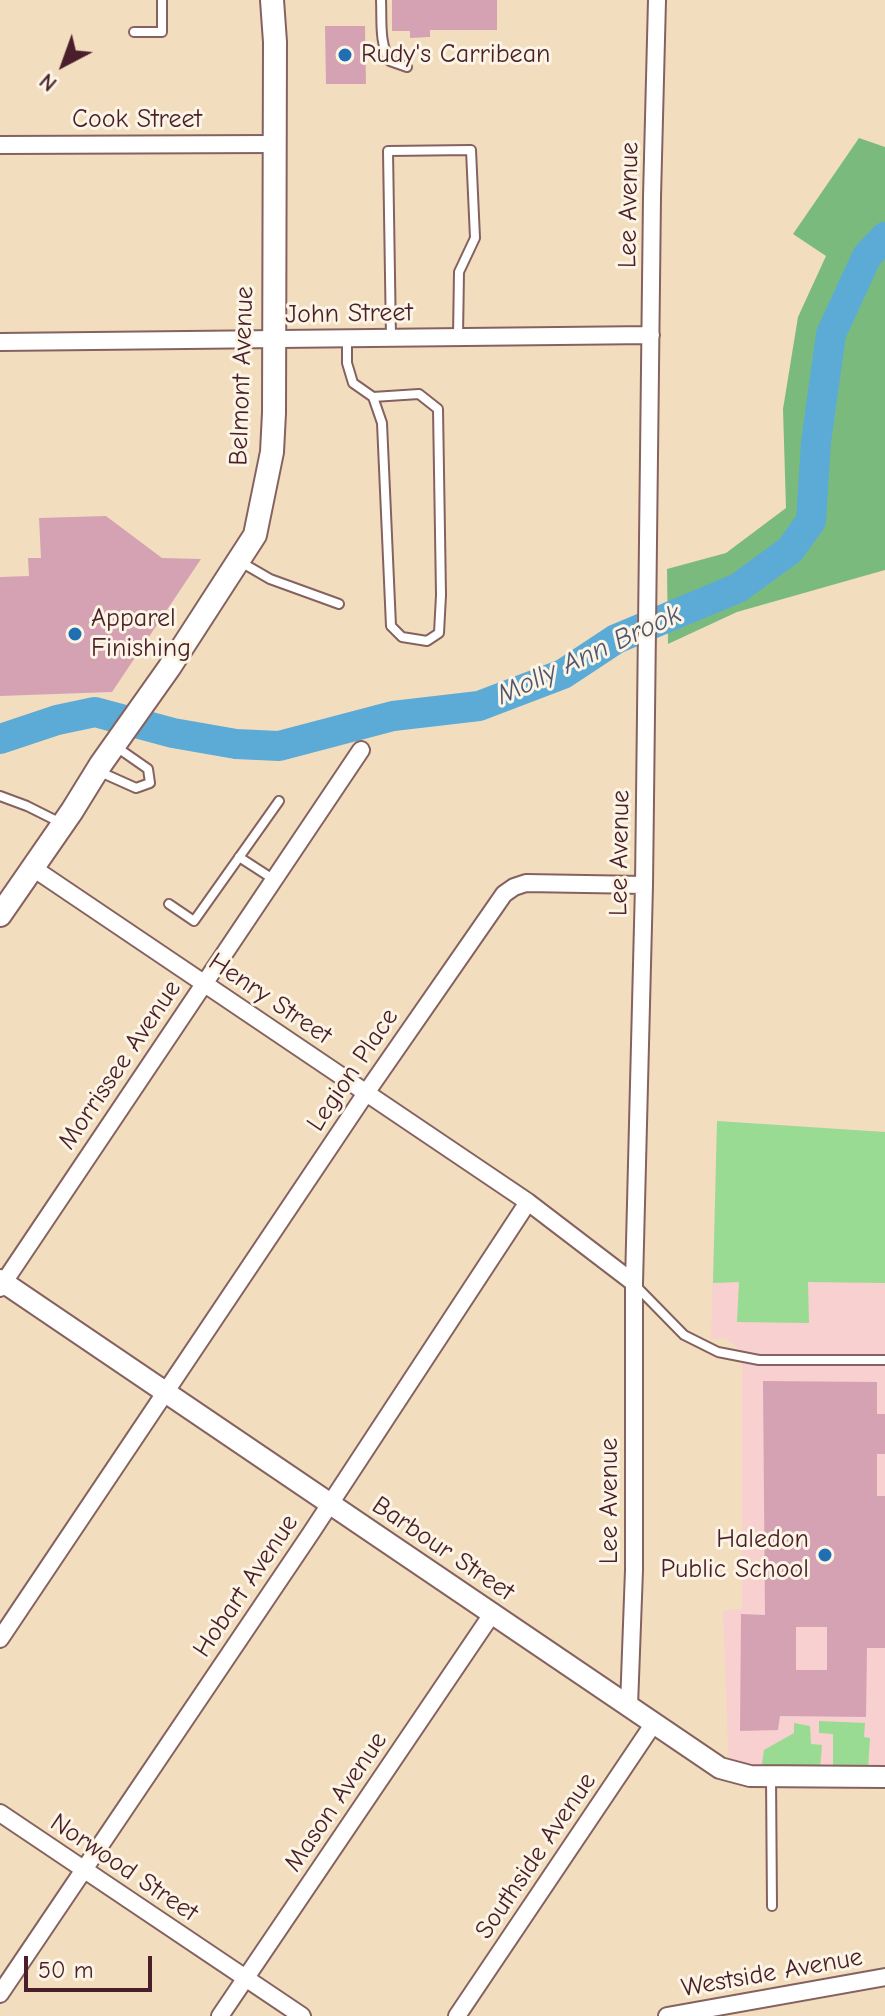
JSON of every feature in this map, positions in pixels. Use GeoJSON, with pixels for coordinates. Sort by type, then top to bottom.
{"type":"FeatureCollection","features":[{"type":"Feature","properties":{"kind":"main road","name":"Belmont Avenue"},"geometry":{"type":"LineString","coordinates":[[0,915],[169,668],[255,535],[272,452],[274,413],[275,42],[272,0]]}},
{"type":"Feature","properties":{"kind":"street","name":"Lee Avenue"},"geometry":{"type":"LineString","coordinates":[[629,1706],[634,1570],[634,1283],[644,885],[657,0]]}},
{"type":"Feature","properties":{"kind":"street","name":"Cook Street"},"geometry":{"type":"LineString","coordinates":[[0,145],[274,144]]}},
{"type":"Feature","properties":{"kind":"street","name":"John Street"},"geometry":{"type":"LineString","coordinates":[[0,342],[651,335]]}},
{"type":"Feature","properties":{"kind":"street","name":"Morrissee Avenue"},"geometry":{"type":"LineString","coordinates":[[1,1283],[361,750]]}},
{"type":"Feature","properties":{"kind":"street","name":"Henry Street"},"geometry":{"type":"LineString","coordinates":[[33,868],[528,1202],[634,1283]]}},
{"type":"Feature","properties":{"kind":"street","name":"Legion Place"},"geometry":{"type":"LineString","coordinates":[[0,1639],[366,1093],[504,894],[526,883],[644,885]]}},
{"type":"Feature","properties":{"kind":"street","name":"Hobart Avenue"},"geometry":{"type":"LineString","coordinates":[[0,1994],[330,1504],[528,1202]]}},
{"type":"Feature","properties":{"kind":"street","name":"Barbour Street"},"geometry":{"type":"LineString","coordinates":[[1,1283],[720,1768],[750,1776],[885,1777]]}},
{"type":"Feature","properties":{"kind":"street","name":"Mason Avenue"},"geometry":{"type":"LineString","coordinates":[[220,2016],[492,1614]]}},
{"type":"Feature","properties":{"kind":"street","name":"Southside Avenue"},"geometry":{"type":"LineString","coordinates":[[457,2016],[654,1723]]}},
{"type":"Feature","properties":{"kind":"street","name":"Norwood Street"},"geometry":{"type":"LineString","coordinates":[[0,1813],[302,2016]]}},
{"type":"Feature","properties":{"kind":"street","name":"Westside Avenue"},"geometry":{"type":"LineString","coordinates":[[667,2016],[885,1977]]}},
{"type":"Feature","properties":{"kind":"lane"},"geometry":{"type":"LineString","coordinates":[[134,32],[162,32],[162,0]]}},
{"type":"Feature","properties":{"kind":"lane"},"geometry":{"type":"LineString","coordinates":[[381,0],[382,43],[390,61],[407,67]]}},
{"type":"Feature","properties":{"kind":"lane"},"geometry":{"type":"LineString","coordinates":[[391,338],[388,151],[471,150],[475,238],[459,272],[458,337]]}},
{"type":"Feature","properties":{"kind":"lane"},"geometry":{"type":"LineString","coordinates":[[347,338],[347,363],[353,383],[373,397],[382,423],[391,626],[402,637],[427,641],[439,633],[441,595],[438,409],[419,394],[373,397]]}},
{"type":"Feature","properties":{"kind":"lane"},"geometry":{"type":"LineString","coordinates":[[239,561],[270,579],[339,604]]}},
{"type":"Feature","properties":{"kind":"lane"},"geometry":{"type":"LineString","coordinates":[[100,768],[136,788],[150,783],[148,769],[115,746]]}},
{"type":"Feature","properties":{"kind":"lane"},"geometry":{"type":"LineString","coordinates":[[0,796],[63,824]]}},
{"type":"Feature","properties":{"kind":"lane"},"geometry":{"type":"LineString","coordinates":[[169,904],[194,921],[279,801]]}},
{"type":"Feature","properties":{"kind":"lane"},"geometry":{"type":"LineString","coordinates":[[239,857],[273,879]]}},
{"type":"Feature","properties":{"kind":"lane"},"geometry":{"type":"LineString","coordinates":[[634,1283],[684,1335],[718,1352],[759,1360],[885,1360]]}},
{"type":"Feature","properties":{"kind":"lane"},"geometry":{"type":"LineString","coordinates":[[771,1776],[772,1906]]}},
{"type":"Feature","properties":{"kind":"shaded area"},"geometry":{"type":"Polygon","coordinates":[[[717,1121],[885,1132],[885,1780],[729,1771],[723,1611],[742,1609],[742,1351],[725,1338],[711,1339],[717,1121]]]}},
{"type":"Feature","properties":{"kind":"green space"},"geometry":{"type":"Polygon","coordinates":[[[859,138],[885,147],[885,570],[737,612],[668,644],[667,569],[726,553],[786,508],[783,409],[798,317],[826,256],[793,234],[859,138]]]}},
{"type":"Feature","properties":{"kind":"green space"},"geometry":{"type":"Polygon","coordinates":[[[717,1121],[885,1132],[885,1283],[808,1282],[809,1323],[737,1322],[739,1282],[713,1283],[717,1121]]]}},
{"type":"Feature","properties":{"kind":"green space"},"geometry":{"type":"Polygon","coordinates":[[[819,1721],[865,1723],[864,1737],[870,1738],[868,1769],[833,1770],[833,1734],[819,1733],[819,1721]]]}},
{"type":"Feature","properties":{"kind":"green space"},"geometry":{"type":"Polygon","coordinates":[[[794,1723],[810,1726],[811,1744],[822,1745],[820,1768],[766,1767],[762,1764],[764,1750],[794,1733],[794,1723]]]}},
{"type":"Feature","properties":{"kind":"building"},"geometry":{"type":"Polygon","coordinates":[[[392,0],[497,0],[497,30],[430,30],[430,37],[410,38],[410,31],[392,31],[392,0]]]}},
{"type":"Feature","properties":{"kind":"building","name":"Rudy's Carribean"},"geometry":{"type":"Polygon","coordinates":[[[325,26],[365,26],[366,84],[326,84],[325,26]]]}},
{"type":"Feature","properties":{"kind":"building","name":"Apparel Finishing"},"geometry":{"type":"Polygon","coordinates":[[[106,516],[162,558],[201,559],[112,692],[0,696],[0,577],[29,576],[28,558],[41,558],[39,518],[106,516]]]}},
{"type":"Feature","properties":{"kind":"building","name":"Haledon Public School"},"geometry":{"type":"Polygon","coordinates":[[[763,1381],[877,1382],[877,1414],[885,1414],[885,1454],[877,1454],[877,1496],[885,1496],[885,1648],[867,1648],[866,1717],[780,1716],[778,1730],[740,1731],[741,1614],[765,1615],[763,1381]],[[796,1627],[796,1670],[827,1670],[827,1627],[796,1627]]]}},
{"type":"Feature","properties":{"kind":"waterway","name":"Molly Ann Brook"},"geometry":{"type":"LineString","coordinates":[[0,739],[57,720],[95,712],[173,733],[236,744],[279,746],[393,716],[479,706],[563,674],[616,639],[738,588],[790,550],[811,521],[816,442],[831,334],[867,256],[885,237]]}},
{"type":"Feature","properties":{"kind":"place","name":"Rudy's Carribean"},"geometry":{"type":"Point","coordinates":[345,55]}},
{"type":"Feature","properties":{"kind":"place","name":"Apparel Finishing"},"geometry":{"type":"Point","coordinates":[75,634]}},
{"type":"Feature","properties":{"kind":"place","name":"Haledon Public School"},"geometry":{"type":"Point","coordinates":[825,1555]}}]}
